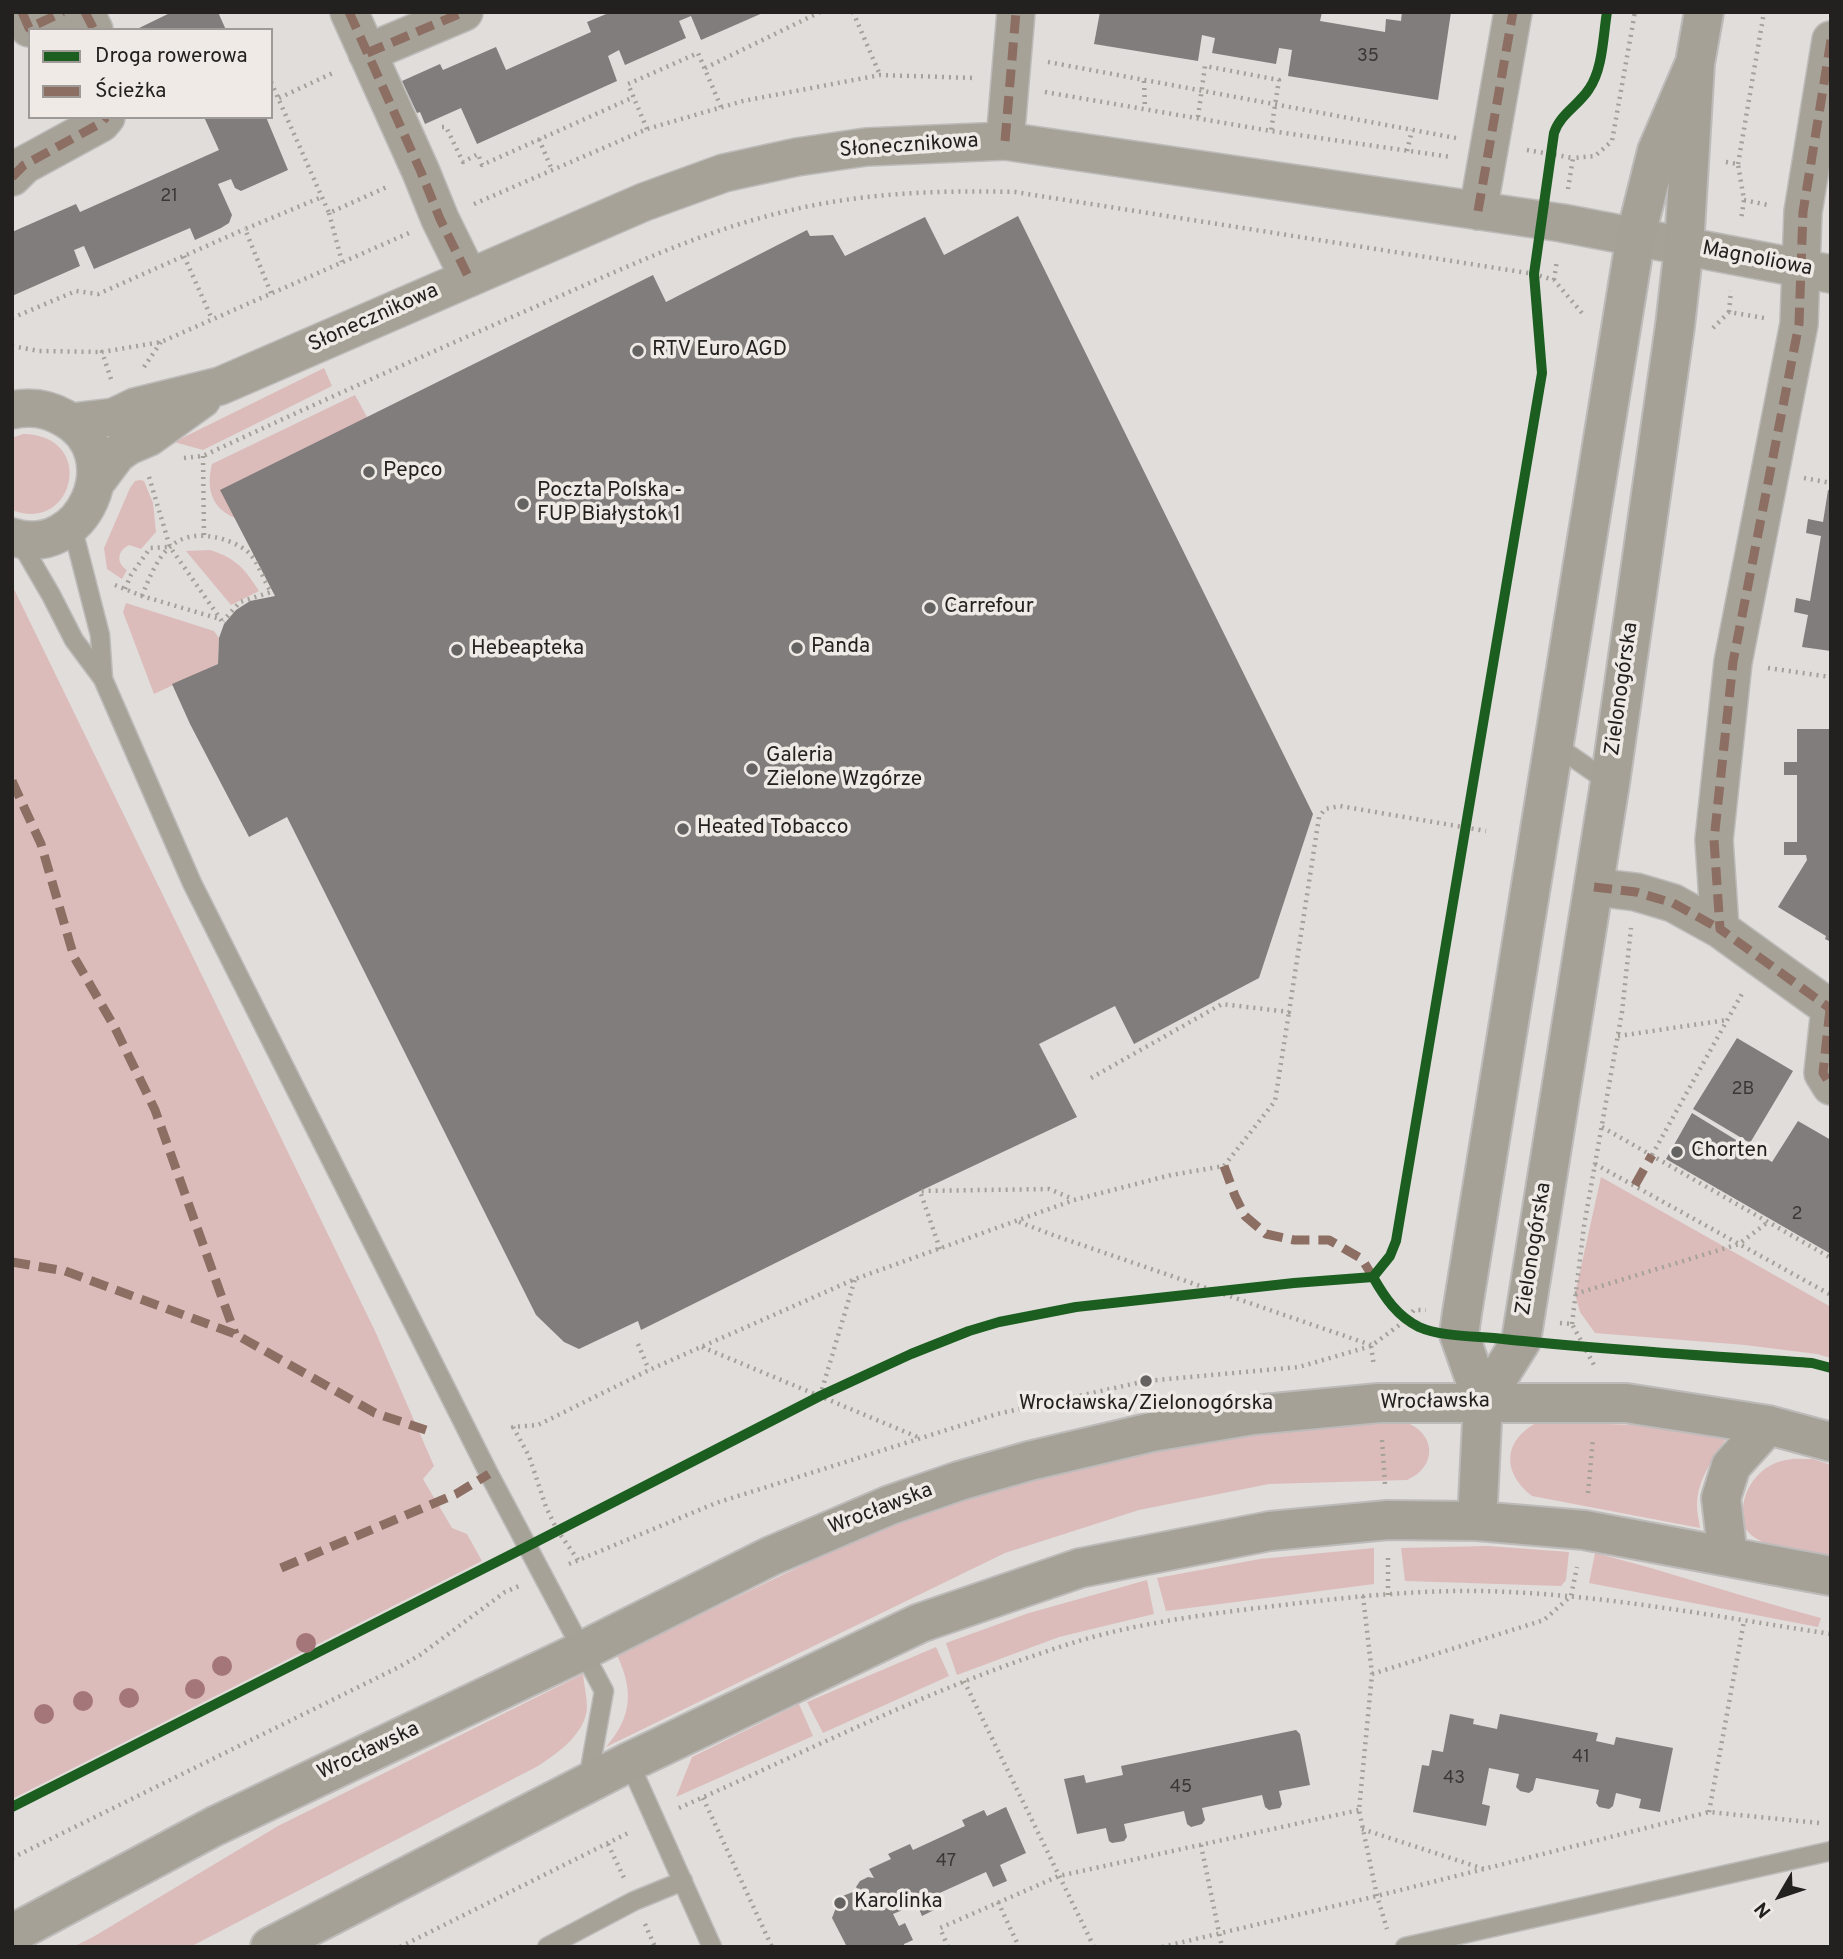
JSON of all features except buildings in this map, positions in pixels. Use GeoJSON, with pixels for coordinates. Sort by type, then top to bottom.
{"type":"FeatureCollection","features":[{"type":"Feature","properties":{"kind":"main road","name":"Zielonogórska"},"geometry":{"type":"LineString","coordinates":[[1483,1402],[1521,1341],[1594,887],[1675,326],[1684,246],[1695,64],[1704,12]]}},
{"type":"Feature","properties":{"kind":"main road","name":"Zielonogórska"},"geometry":{"type":"LineString","coordinates":[[1483,1402],[1459,1334],[1636,235],[1657,151],[1695,64]]}},
{"type":"Feature","properties":{"kind":"main road"},"geometry":{"type":"LineString","coordinates":[[1478,1521],[1483,1402]]}},
{"type":"Feature","properties":{"kind":"main road","name":"Wrocławska"},"geometry":{"type":"LineString","coordinates":[[12,1934],[215,1826],[584,1650],[771,1556],[830,1529],[959,1481],[1029,1461],[1152,1432],[1253,1415],[1379,1404],[1626,1404],[1768,1425],[1831,1443]]}},
{"type":"Feature","properties":{"kind":"main road"},"geometry":{"type":"LineString","coordinates":[[1728,1557],[1721,1498],[1731,1466],[1768,1425]]}},
{"type":"Feature","properties":{"kind":"main road"},"geometry":{"type":"LineString","coordinates":[[270,1947],[629,1762],[920,1623],[1080,1568],[1270,1531],[1388,1520],[1478,1521],[1584,1530],[1831,1576]]}},
{"type":"Feature","properties":{"kind":"street"},"geometry":{"type":"LineString","coordinates":[[22,12],[29,27],[63,12]]}},
{"type":"Feature","properties":{"kind":"street"},"geometry":{"type":"LineString","coordinates":[[85,12],[93,28]]}},
{"type":"Feature","properties":{"kind":"street"},"geometry":{"type":"LineString","coordinates":[[349,12],[440,219],[469,278]]}},
{"type":"Feature","properties":{"kind":"street"},"geometry":{"type":"LineString","coordinates":[[367,53],[464,12]]}},
{"type":"Feature","properties":{"kind":"street"},"geometry":{"type":"LineString","coordinates":[[1005,141],[1016,12]]}},
{"type":"Feature","properties":{"kind":"street"},"geometry":{"type":"LineString","coordinates":[[1478,211],[1513,12]]}},
{"type":"Feature","properties":{"kind":"street"},"geometry":{"type":"LineString","coordinates":[[1720,929],[1714,840],[1733,662],[1799,324],[1815,271],[1803,212],[1831,40]]}},
{"type":"Feature","properties":{"kind":"street"},"geometry":{"type":"LineString","coordinates":[[12,177],[24,164],[104,119]]}},
{"type":"Feature","properties":{"kind":"street","name":"Słonecznikowa"},"geometry":{"type":"LineString","coordinates":[[72,526],[88,507],[96,482],[117,454],[220,386],[644,202],[724,173],[797,156],[866,146],[1005,141],[1636,235]]}},
{"type":"Feature","properties":{"kind":"street","name":"Magnoliowa"},"geometry":{"type":"LineString","coordinates":[[1636,235],[1815,271]]}},
{"type":"Feature","properties":{"kind":"street"},"geometry":{"type":"LineString","coordinates":[[12,410],[26,407],[50,410],[72,422],[87,439],[95,460],[96,482]]}},
{"type":"Feature","properties":{"kind":"street","name":"Słonecznikowa"},"geometry":{"type":"LineString","coordinates":[[72,422],[114,416],[143,437]]}},
{"type":"Feature","properties":{"kind":"street"},"geometry":{"type":"LineString","coordinates":[[16,538],[47,538],[72,526]]}},
{"type":"Feature","properties":{"kind":"street"},"geometry":{"type":"LineString","coordinates":[[1594,887],[1636,892],[1673,902],[1720,929],[1831,1009],[1823,1073],[1831,1086]]}},
{"type":"Feature","properties":{"kind":"lane"},"geometry":{"type":"LineString","coordinates":[[72,526],[100,635],[103,679]]}},
{"type":"Feature","properties":{"kind":"lane"},"geometry":{"type":"LineString","coordinates":[[16,538],[51,595],[74,640],[103,679],[192,883],[483,1462],[604,1691],[587,1784]]}},
{"type":"Feature","properties":{"kind":"lane"},"geometry":{"type":"LineString","coordinates":[[1555,745],[1610,783]]}},
{"type":"Feature","properties":{"kind":"lane"},"geometry":{"type":"LineString","coordinates":[[629,1762],[712,1947]]}},
{"type":"Feature","properties":{"kind":"lane"},"geometry":{"type":"LineString","coordinates":[[1405,1947],[1831,1851]]}},
{"type":"Feature","properties":{"kind":"lane"},"geometry":{"type":"LineString","coordinates":[[547,1947],[634,1901],[683,1881]]}},
{"type":"Feature","properties":{"kind":"path"},"geometry":{"type":"LineString","coordinates":[[705,68],[820,12]]}},
{"type":"Feature","properties":{"kind":"path"},"geometry":{"type":"LineString","coordinates":[[853,12],[880,75]]}},
{"type":"Feature","properties":{"kind":"path"},"geometry":{"type":"LineString","coordinates":[[12,346],[75,354],[161,342],[646,129],[743,100],[880,75],[989,78],[1009,87],[1271,131],[1407,150],[1488,153],[1552,149],[1573,158],[1594,156],[1612,141],[1635,12]]}},
{"type":"Feature","properties":{"kind":"path"},"geometry":{"type":"LineString","coordinates":[[1738,164],[1764,12]]}},
{"type":"Feature","properties":{"kind":"path"},"geometry":{"type":"LineString","coordinates":[[279,98],[355,63],[367,53]]}},
{"type":"Feature","properties":{"kind":"path"},"geometry":{"type":"LineString","coordinates":[[646,129],[628,84],[698,53],[721,107]]}},
{"type":"Feature","properties":{"kind":"path"},"geometry":{"type":"LineString","coordinates":[[1036,60],[1412,130],[1488,153]]}},
{"type":"Feature","properties":{"kind":"path"},"geometry":{"type":"LineString","coordinates":[[1198,117],[1205,66],[1279,80],[1271,131]]}},
{"type":"Feature","properties":{"kind":"path"},"geometry":{"type":"LineString","coordinates":[[1144,81],[1144,108]]}},
{"type":"Feature","properties":{"kind":"path"},"geometry":{"type":"LineString","coordinates":[[273,86],[329,212],[342,262]]}},
{"type":"Feature","properties":{"kind":"path"},"geometry":{"type":"LineString","coordinates":[[398,121],[446,127],[463,162],[478,155],[482,165],[634,97]]}},
{"type":"Feature","properties":{"kind":"path"},"geometry":{"type":"LineString","coordinates":[[1407,150],[1412,130]]}},
{"type":"Feature","properties":{"kind":"path"},"geometry":{"type":"LineString","coordinates":[[539,139],[552,170]]}},
{"type":"Feature","properties":{"kind":"path"},"geometry":{"type":"LineString","coordinates":[[1552,149],[1554,280]]}},
{"type":"Feature","properties":{"kind":"path"},"geometry":{"type":"LineString","coordinates":[[329,212],[421,172],[458,152]]}},
{"type":"Feature","properties":{"kind":"path"},"geometry":{"type":"LineString","coordinates":[[1535,287],[1534,274],[1573,158]]}},
{"type":"Feature","properties":{"kind":"path"},"geometry":{"type":"LineString","coordinates":[[143,437],[160,460],[203,456],[335,394],[687,241],[779,213],[882,194],[1015,192],[1534,274],[1554,280],[1582,313],[1622,320]]}},
{"type":"Feature","properties":{"kind":"path"},"geometry":{"type":"LineString","coordinates":[[12,318],[76,291],[98,295],[322,197]]}},
{"type":"Feature","properties":{"kind":"path"},"geometry":{"type":"LineString","coordinates":[[245,229],[271,293]]}},
{"type":"Feature","properties":{"kind":"path"},"geometry":{"type":"LineString","coordinates":[[184,256],[212,319]]}},
{"type":"Feature","properties":{"kind":"path"},"geometry":{"type":"LineString","coordinates":[[1675,326],[1710,331],[1728,312],[1799,324]]}},
{"type":"Feature","properties":{"kind":"path"},"geometry":{"type":"LineString","coordinates":[[102,352],[114,388],[128,391],[143,437],[170,547],[223,621]]}},
{"type":"Feature","properties":{"kind":"path"},"geometry":{"type":"LineString","coordinates":[[203,456],[204,535]]}},
{"type":"Feature","properties":{"kind":"path"},"geometry":{"type":"LineString","coordinates":[[204,535],[223,538],[252,554],[271,592],[240,602],[223,621],[142,596],[159,561],[180,538],[204,535]]}},
{"type":"Feature","properties":{"kind":"path"},"geometry":{"type":"LineString","coordinates":[[125,589],[131,575],[150,548],[170,547]]}},
{"type":"Feature","properties":{"kind":"path"},"geometry":{"type":"LineString","coordinates":[[1733,662],[1831,677]]}},
{"type":"Feature","properties":{"kind":"path"},"geometry":{"type":"LineString","coordinates":[[578,1560],[557,1530],[546,1507],[529,1456],[513,1427],[538,1425],[649,1370],[855,1279],[1074,1200],[1171,1175],[1224,1166],[1275,1101],[1319,817],[1325,809],[1340,806],[1486,831]]}},
{"type":"Feature","properties":{"kind":"path"},"geometry":{"type":"LineString","coordinates":[[1463,841],[1467,814]]}},
{"type":"Feature","properties":{"kind":"path"},"geometry":{"type":"LineString","coordinates":[[1572,1324],[1584,1226],[1618,1035],[1636,892]]}},
{"type":"Feature","properties":{"kind":"path"},"geometry":{"type":"LineString","coordinates":[[1652,1155],[1745,989]]}},
{"type":"Feature","properties":{"kind":"path"},"geometry":{"type":"LineString","coordinates":[[1091,1077],[1222,1004],[1289,1012]]}},
{"type":"Feature","properties":{"kind":"path"},"geometry":{"type":"LineString","coordinates":[[1618,1035],[1727,1020]]}},
{"type":"Feature","properties":{"kind":"path"},"geometry":{"type":"LineString","coordinates":[[1602,1127],[1831,1258]]}},
{"type":"Feature","properties":{"kind":"path"},"geometry":{"type":"LineString","coordinates":[[1595,1164],[1831,1295]]}},
{"type":"Feature","properties":{"kind":"path"},"geometry":{"type":"LineString","coordinates":[[940,1249],[920,1191],[1049,1189],[1074,1200]]}},
{"type":"Feature","properties":{"kind":"path"},"geometry":{"type":"LineString","coordinates":[[1018,1221],[1053,1236],[1371,1346]]}},
{"type":"Feature","properties":{"kind":"path"},"geometry":{"type":"LineString","coordinates":[[1576,1294],[1739,1244],[1768,1223]]}},
{"type":"Feature","properties":{"kind":"path"},"geometry":{"type":"LineString","coordinates":[[820,1396],[855,1279]]}},
{"type":"Feature","properties":{"kind":"path"},"geometry":{"type":"LineString","coordinates":[[1192,1294],[1241,1288]]}},
{"type":"Feature","properties":{"kind":"path"},"geometry":{"type":"LineString","coordinates":[[1400,1315],[1422,1328],[1459,1334]]}},
{"type":"Feature","properties":{"kind":"path"},"geometry":{"type":"LineString","coordinates":[[1521,1341],[1584,1346]]}},
{"type":"Feature","properties":{"kind":"path"},"geometry":{"type":"LineString","coordinates":[[638,1344],[649,1370]]}},
{"type":"Feature","properties":{"kind":"path"},"geometry":{"type":"LineString","coordinates":[[1371,1346],[1379,1404],[1388,1520],[1388,1595]]}},
{"type":"Feature","properties":{"kind":"path"},"geometry":{"type":"LineString","coordinates":[[12,1858],[399,1667],[420,1655],[505,1592],[716,1503],[997,1414],[1146,1381],[1299,1367],[1371,1346]]}},
{"type":"Feature","properties":{"kind":"path"},"geometry":{"type":"LineString","coordinates":[[701,1347],[921,1438]]}},
{"type":"Feature","properties":{"kind":"path"},"geometry":{"type":"LineString","coordinates":[[808,1402],[832,1390]]}},
{"type":"Feature","properties":{"kind":"path"},"geometry":{"type":"LineString","coordinates":[[528,1546],[569,1524]]}},
{"type":"Feature","properties":{"kind":"path"},"geometry":{"type":"LineString","coordinates":[[400,1947],[655,1819],[964,1681],[1085,1640],[1165,1621],[1363,1596],[1508,1591],[1571,1596],[1831,1634]]}},
{"type":"Feature","properties":{"kind":"path"},"geometry":{"type":"LineString","coordinates":[[1363,1596],[1372,1674],[1359,1810],[1377,1896],[1389,1934]]}},
{"type":"Feature","properties":{"kind":"path"},"geometry":{"type":"LineString","coordinates":[[1372,1674],[1544,1620],[1571,1596]]}},
{"type":"Feature","properties":{"kind":"path"},"geometry":{"type":"LineString","coordinates":[[1709,1812],[1744,1621]]}},
{"type":"Feature","properties":{"kind":"path"},"geometry":{"type":"LineString","coordinates":[[964,1681],[1094,1947]]}},
{"type":"Feature","properties":{"kind":"path"},"geometry":{"type":"LineString","coordinates":[[703,1798],[772,1947]]}},
{"type":"Feature","properties":{"kind":"path"},"geometry":{"type":"LineString","coordinates":[[948,1947],[940,1928],[1059,1876],[1359,1810]]}},
{"type":"Feature","properties":{"kind":"path"},"geometry":{"type":"LineString","coordinates":[[1163,1947],[1709,1812],[1819,1823]]}},
{"type":"Feature","properties":{"kind":"path"},"geometry":{"type":"LineString","coordinates":[[1362,1829],[1485,1869]]}},
{"type":"Feature","properties":{"kind":"path"},"geometry":{"type":"LineString","coordinates":[[1201,1845],[1222,1947]]}},
{"type":"Feature","properties":{"kind":"path"},"geometry":{"type":"LineString","coordinates":[[998,1902],[1019,1947]]}},
{"type":"Feature","properties":{"kind":"shaded area"},"geometry":{"type":"Polygon","coordinates":[[[324,368],[332,386],[203,450],[174,442],[324,368]]]}},
{"type":"Feature","properties":{"kind":"shaded area"},"geometry":{"type":"Polygon","coordinates":[[[355,395],[367,417],[235,518],[220,509],[210,489],[212,464],[355,395]]]}},
{"type":"Feature","properties":{"kind":"shaded area"},"geometry":{"type":"Polygon","coordinates":[[[23,434],[47,439],[62,450],[69,465],[69,482],[63,497],[50,509],[33,514],[12,510],[12,438],[23,434]]]}},
{"type":"Feature","properties":{"kind":"shaded area"},"geometry":{"type":"Polygon","coordinates":[[[135,481],[144,481],[153,503],[156,532],[141,549],[129,545],[122,550],[120,561],[127,570],[122,579],[107,569],[104,548],[130,488],[135,481]]]}},
{"type":"Feature","properties":{"kind":"shaded area"},"geometry":{"type":"Polygon","coordinates":[[[210,550],[239,565],[259,591],[231,605],[186,551],[210,550]]]}},
{"type":"Feature","properties":{"kind":"shaded area"},"geometry":{"type":"Polygon","coordinates":[[[12,585],[375,1331],[434,1466],[423,1479],[452,1528],[467,1534],[482,1561],[12,1799],[12,585]]]}},
{"type":"Feature","properties":{"kind":"shaded area"},"geometry":{"type":"Polygon","coordinates":[[[126,603],[214,631],[219,638],[218,664],[154,694],[123,612],[126,603]]]}},
{"type":"Feature","properties":{"kind":"shaded area"},"geometry":{"type":"Polygon","coordinates":[[[1601,1177],[1831,1307],[1831,1358],[1745,1345],[1595,1333],[1580,1312],[1575,1294],[1601,1177]]]}},
{"type":"Feature","properties":{"kind":"shaded area"},"geometry":{"type":"Polygon","coordinates":[[[1401,1421],[1421,1432],[1427,1439],[1429,1448],[1425,1466],[1407,1480],[1269,1484],[1139,1510],[1005,1553],[606,1747],[621,1725],[628,1703],[626,1681],[617,1655],[867,1534],[1048,1469],[1227,1431],[1401,1421]]]}},
{"type":"Feature","properties":{"kind":"shaded area"},"geometry":{"type":"Polygon","coordinates":[[[1538,1422],[1640,1425],[1730,1433],[1708,1467],[1700,1486],[1697,1505],[1700,1528],[1532,1496],[1515,1477],[1510,1457],[1518,1438],[1538,1422]]]}},
{"type":"Feature","properties":{"kind":"shaded area"},"geometry":{"type":"Polygon","coordinates":[[[1813,1459],[1831,1465],[1831,1556],[1766,1544],[1749,1533],[1743,1521],[1742,1511],[1747,1491],[1762,1471],[1777,1462],[1813,1459]]]}},
{"type":"Feature","properties":{"kind":"shaded area"},"geometry":{"type":"Polygon","coordinates":[[[1488,1546],[1569,1552],[1566,1580],[1561,1586],[1405,1581],[1401,1548],[1488,1546]]]}},
{"type":"Feature","properties":{"kind":"shaded area"},"geometry":{"type":"Polygon","coordinates":[[[1374,1548],[1374,1584],[1166,1611],[1157,1578],[1260,1559],[1374,1548]]]}},
{"type":"Feature","properties":{"kind":"shaded area"},"geometry":{"type":"Polygon","coordinates":[[[1595,1553],[1821,1618],[1818,1627],[1589,1583],[1595,1553]]]}},
{"type":"Feature","properties":{"kind":"shaded area"},"geometry":{"type":"Polygon","coordinates":[[[1147,1580],[1154,1614],[1059,1637],[957,1675],[946,1643],[1029,1613],[1147,1580]]]}},
{"type":"Feature","properties":{"kind":"shaded area"},"geometry":{"type":"Polygon","coordinates":[[[936,1647],[949,1676],[823,1733],[807,1702],[936,1647]]]}},
{"type":"Feature","properties":{"kind":"shaded area"},"geometry":{"type":"Polygon","coordinates":[[[583,1674],[587,1708],[581,1726],[562,1749],[538,1766],[190,1947],[73,1947],[278,1826],[583,1674]]]}},
{"type":"Feature","properties":{"kind":"shaded area"},"geometry":{"type":"Polygon","coordinates":[[[799,1704],[813,1736],[676,1797],[692,1757],[799,1704]]]}},
{"type":"Feature","properties":{"kind":"marked path"},"geometry":{"type":"LineString","coordinates":[[22,12],[29,28],[63,12]]}},
{"type":"Feature","properties":{"kind":"marked path"},"geometry":{"type":"LineString","coordinates":[[85,12],[93,28]]}},
{"type":"Feature","properties":{"kind":"marked path"},"geometry":{"type":"LineString","coordinates":[[349,12],[440,219],[469,278]]}},
{"type":"Feature","properties":{"kind":"marked path"},"geometry":{"type":"LineString","coordinates":[[367,53],[464,12]]}},
{"type":"Feature","properties":{"kind":"marked path"},"geometry":{"type":"LineString","coordinates":[[1005,141],[1016,12]]}},
{"type":"Feature","properties":{"kind":"marked path"},"geometry":{"type":"LineString","coordinates":[[1478,211],[1513,12]]}},
{"type":"Feature","properties":{"kind":"marked path"},"geometry":{"type":"LineString","coordinates":[[1831,40],[1803,212],[1799,324],[1733,662],[1714,840],[1720,929],[1831,1009]]}},
{"type":"Feature","properties":{"kind":"marked path"},"geometry":{"type":"LineString","coordinates":[[12,177],[24,165],[104,119]]}},
{"type":"Feature","properties":{"kind":"marked path"},"geometry":{"type":"LineString","coordinates":[[12,781],[41,844],[74,957],[114,1026],[155,1110],[235,1334]]}},
{"type":"Feature","properties":{"kind":"marked path"},"geometry":{"type":"LineString","coordinates":[[1594,887],[1636,892],[1673,903],[1720,929]]}},
{"type":"Feature","properties":{"kind":"marked path"},"geometry":{"type":"LineString","coordinates":[[1830,1009],[1823,1073],[1831,1086]]}},
{"type":"Feature","properties":{"kind":"marked path"},"geometry":{"type":"LineString","coordinates":[[1635,1185],[1652,1155]]}},
{"type":"Feature","properties":{"kind":"marked path"},"geometry":{"type":"LineString","coordinates":[[1224,1166],[1245,1216],[1266,1234],[1294,1240],[1329,1240],[1362,1259],[1373,1277]]}},
{"type":"Feature","properties":{"kind":"marked path"},"geometry":{"type":"LineString","coordinates":[[12,1262],[65,1271],[235,1334],[375,1413],[426,1430]]}},
{"type":"Feature","properties":{"kind":"marked path"},"geometry":{"type":"LineString","coordinates":[[281,1568],[456,1494],[489,1474]]}},
{"type":"Feature","properties":{"kind":"cycle path"},"geometry":{"type":"LineString","coordinates":[[12,1807],[820,1396],[911,1354],[969,1331],[999,1322],[1076,1307],[1373,1277],[1390,1256],[1396,1241],[1542,373],[1534,274],[1554,133],[1561,120],[1585,95],[1594,81],[1600,62],[1607,12]]}},
{"type":"Feature","properties":{"kind":"cycle path"},"geometry":{"type":"LineString","coordinates":[[1373,1277],[1387,1299],[1404,1318],[1419,1327],[1438,1333],[1619,1350],[1812,1363],[1831,1368]]}},
{"type":"Feature","properties":{"kind":"place","name":"RTV Euro AGD"},"geometry":{"type":"Point","coordinates":[638,351]}},
{"type":"Feature","properties":{"kind":"place","name":"Pepco"},"geometry":{"type":"Point","coordinates":[369,472]}},
{"type":"Feature","properties":{"kind":"place","name":"Poczta Polska - FUP Białystok 1"},"geometry":{"type":"Point","coordinates":[523,504]}},
{"type":"Feature","properties":{"kind":"place","name":"Carrefour"},"geometry":{"type":"Point","coordinates":[930,608]}},
{"type":"Feature","properties":{"kind":"place","name":"Panda"},"geometry":{"type":"Point","coordinates":[797,648]}},
{"type":"Feature","properties":{"kind":"place","name":"Hebeapteka"},"geometry":{"type":"Point","coordinates":[457,650]}},
{"type":"Feature","properties":{"kind":"place","name":"Galeria Zielone Wzgórze"},"geometry":{"type":"Point","coordinates":[752,769]}},
{"type":"Feature","properties":{"kind":"place","name":"Heated Tobacco"},"geometry":{"type":"Point","coordinates":[683,829]}},
{"type":"Feature","properties":{"kind":"place","name":"Chorten"},"geometry":{"type":"Point","coordinates":[1677,1152]}},
{"type":"Feature","properties":{"kind":"place","name":"Wrocławska/Zielonogórska"},"geometry":{"type":"Point","coordinates":[1146,1381]}},
{"type":"Feature","properties":{"kind":"place","name":"Karolinka"},"geometry":{"type":"Point","coordinates":[840,1903]}}]}
